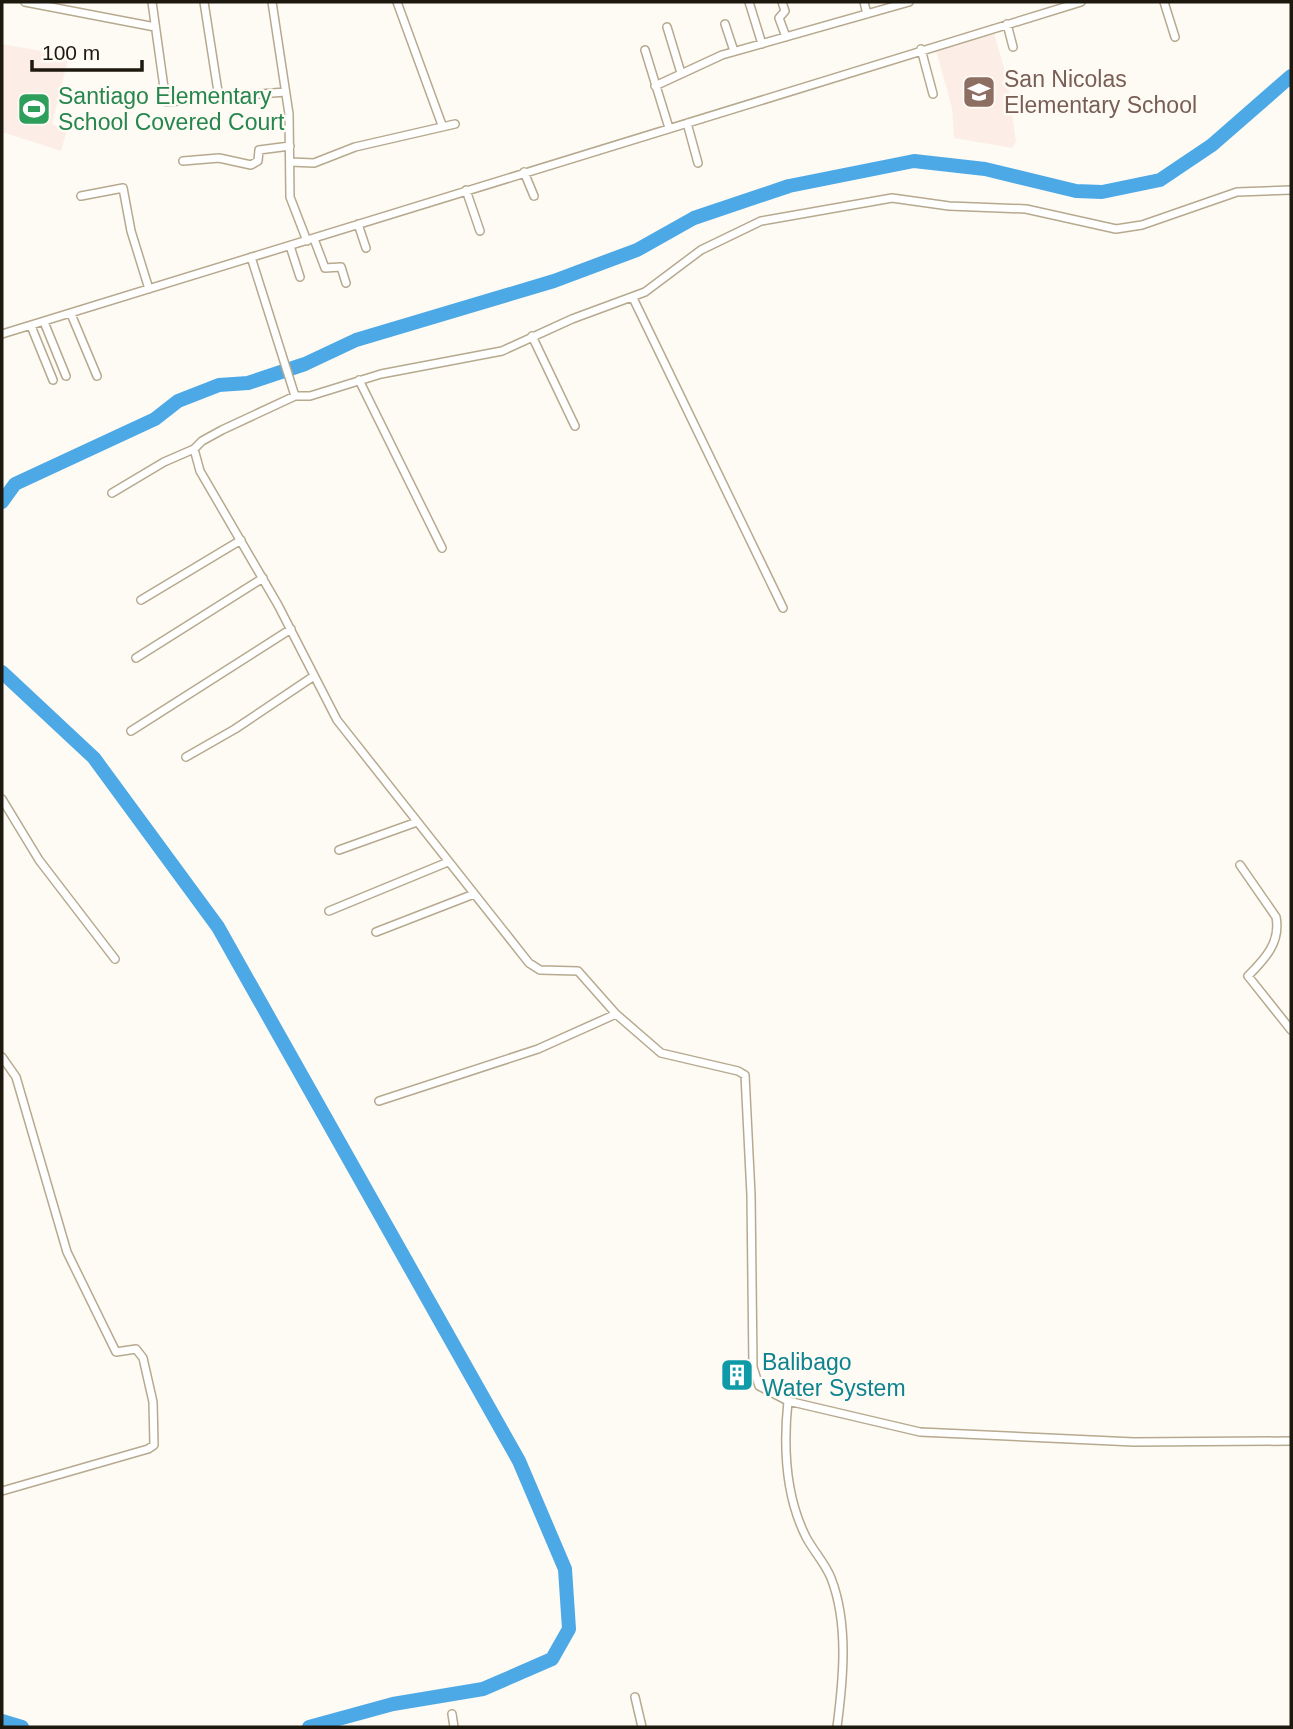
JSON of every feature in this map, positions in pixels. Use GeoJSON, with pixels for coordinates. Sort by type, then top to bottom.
{"type":"FeatureCollection","features":[{"type":"Feature","properties":{"kind":"street"},"geometry":{"type":"LineString","coordinates":[[26,2],[155,27]]}},
{"type":"Feature","properties":{"kind":"street"},"geometry":{"type":"LineString","coordinates":[[152,2],[166,102],[285,92]]}},
{"type":"Feature","properties":{"kind":"street"},"geometry":{"type":"LineString","coordinates":[[204,2],[219,98]]}},
{"type":"Feature","properties":{"kind":"street"},"geometry":{"type":"LineString","coordinates":[[272,2],[290,146],[290,197],[325,268],[341,267],[346,282]]}},
{"type":"Feature","properties":{"kind":"street"},"geometry":{"type":"LineString","coordinates":[[397,2],[442,125]]}},
{"type":"Feature","properties":{"kind":"street"},"geometry":{"type":"LineString","coordinates":[[749,2],[762,44]]}},
{"type":"Feature","properties":{"kind":"street"},"geometry":{"type":"LineString","coordinates":[[782,2],[785,11],[779,18],[786,37]]}},
{"type":"Feature","properties":{"kind":"street"},"geometry":{"type":"LineString","coordinates":[[864,2],[867,14]]}},
{"type":"Feature","properties":{"kind":"street"},"geometry":{"type":"LineString","coordinates":[[655,86],[734,51],[909,2]]}},
{"type":"Feature","properties":{"kind":"street"},"geometry":{"type":"LineString","coordinates":[[2,334],[1081,2]]}},
{"type":"Feature","properties":{"kind":"street"},"geometry":{"type":"LineString","coordinates":[[1164,2],[1175,37]]}},
{"type":"Feature","properties":{"kind":"street"},"geometry":{"type":"LineString","coordinates":[[725,24],[734,51]]}},
{"type":"Feature","properties":{"kind":"street"},"geometry":{"type":"LineString","coordinates":[[1007,24],[1013,47]]}},
{"type":"Feature","properties":{"kind":"street"},"geometry":{"type":"LineString","coordinates":[[667,27],[681,73]]}},
{"type":"Feature","properties":{"kind":"street"},"geometry":{"type":"LineString","coordinates":[[645,50],[670,128]]}},
{"type":"Feature","properties":{"kind":"street"},"geometry":{"type":"LineString","coordinates":[[921,50],[933,94]]}},
{"type":"Feature","properties":{"kind":"street"},"geometry":{"type":"LineString","coordinates":[[687,122],[698,163]]}},
{"type":"Feature","properties":{"kind":"street"},"geometry":{"type":"LineString","coordinates":[[290,162],[314,163],[355,148],[455,124]]}},
{"type":"Feature","properties":{"kind":"street"},"geometry":{"type":"LineString","coordinates":[[183,161],[219,158],[251,165],[258,161],[259,150],[290,146]]}},
{"type":"Feature","properties":{"kind":"street"},"geometry":{"type":"LineString","coordinates":[[524,172],[534,196]]}},
{"type":"Feature","properties":{"kind":"street"},"geometry":{"type":"LineString","coordinates":[[81,196],[123,188],[131,231],[149,289]]}},
{"type":"Feature","properties":{"kind":"street"},"geometry":{"type":"LineString","coordinates":[[466,190],[480,231]]}},
{"type":"Feature","properties":{"kind":"street"},"geometry":{"type":"LineString","coordinates":[[112,493],[164,462],[194,449],[209,437],[295,396],[310,396],[359,380],[446,360],[482,356],[633,298],[701,250],[749,225],[892,198],[949,206],[1009,207],[1116,229],[1142,225],[1237,192],[1291,190]]}},
{"type":"Feature","properties":{"kind":"street"},"geometry":{"type":"LineString","coordinates":[[358,224],[366,248]]}},
{"type":"Feature","properties":{"kind":"street"},"geometry":{"type":"LineString","coordinates":[[289,246],[300,277]]}},
{"type":"Feature","properties":{"kind":"street"},"geometry":{"type":"LineString","coordinates":[[251,257],[291,374],[295,396]]}},
{"type":"Feature","properties":{"kind":"street"},"geometry":{"type":"LineString","coordinates":[[633,298],[782,608]]}},
{"type":"Feature","properties":{"kind":"street"},"geometry":{"type":"LineString","coordinates":[[71,314],[97,376]]}},
{"type":"Feature","properties":{"kind":"street"},"geometry":{"type":"LineString","coordinates":[[44,322],[66,376]]}},
{"type":"Feature","properties":{"kind":"street"},"geometry":{"type":"LineString","coordinates":[[31,326],[52,380]]}},
{"type":"Feature","properties":{"kind":"street"},"geometry":{"type":"LineString","coordinates":[[532,336],[575,426]]}},
{"type":"Feature","properties":{"kind":"street"},"geometry":{"type":"LineString","coordinates":[[359,380],[442,548]]}},
{"type":"Feature","properties":{"kind":"street"},"geometry":{"type":"LineString","coordinates":[[194,449],[200,471],[263,578],[347,734],[534,967],[540,970],[578,971],[616,1014],[661,1053],[745,1075],[755,1378],[767,1391],[788,1401],[920,1432],[1133,1442],[1291,1441]]}},
{"type":"Feature","properties":{"kind":"street"},"geometry":{"type":"LineString","coordinates":[[141,600],[241,540]]}},
{"type":"Feature","properties":{"kind":"street"},"geometry":{"type":"LineString","coordinates":[[136,658],[263,578]]}},
{"type":"Feature","properties":{"kind":"street"},"geometry":{"type":"LineString","coordinates":[[131,731],[291,629]]}},
{"type":"Feature","properties":{"kind":"street"},"geometry":{"type":"LineString","coordinates":[[186,757],[314,676]]}},
{"type":"Feature","properties":{"kind":"street"},"geometry":{"type":"LineString","coordinates":[[2,799],[39,860],[115,959]]}},
{"type":"Feature","properties":{"kind":"street"},"geometry":{"type":"LineString","coordinates":[[339,850],[417,822]]}},
{"type":"Feature","properties":{"kind":"street"},"geometry":{"type":"LineString","coordinates":[[329,911],[448,862]]}},
{"type":"Feature","properties":{"kind":"street"},"geometry":{"type":"LineString","coordinates":[[1240,866],[1276,917],[1278,926],[1275,941],[1248,976],[1291,1030]]}},
{"type":"Feature","properties":{"kind":"street"},"geometry":{"type":"LineString","coordinates":[[376,932],[474,894]]}},
{"type":"Feature","properties":{"kind":"street"},"geometry":{"type":"LineString","coordinates":[[379,1101],[538,1049],[616,1014]]}},
{"type":"Feature","properties":{"kind":"street"},"geometry":{"type":"LineString","coordinates":[[2,1057],[16,1077],[67,1252],[90,1303],[116,1352],[136,1349],[143,1358],[156,1431],[154,1445],[148,1449],[2,1491]]}},
{"type":"Feature","properties":{"kind":"street"},"geometry":{"type":"LineString","coordinates":[[788,1401],[784,1443],[791,1490],[805,1534],[832,1579],[838,1603],[843,1661],[837,1727]]}},
{"type":"Feature","properties":{"kind":"street"},"geometry":{"type":"LineString","coordinates":[[635,1697],[642,1727]]}},
{"type":"Feature","properties":{"kind":"street"},"geometry":{"type":"LineString","coordinates":[[452,1714],[454,1727]]}},
{"type":"Feature","properties":{"kind":"shaded area","name":"San Nicolas Elementary School"},"geometry":{"type":"Polygon","coordinates":[[[994,33],[1008,82],[1016,142],[1012,148],[954,138],[952,108],[936,50],[994,33]]]}},
{"type":"Feature","properties":{"kind":"shaded area"},"geometry":{"type":"Polygon","coordinates":[[[2,44],[69,56],[52,124],[67,130],[61,151],[2,132],[2,44]]]}},
{"type":"Feature","properties":{"kind":"waterway"},"geometry":{"type":"LineString","coordinates":[[2,502],[15,484],[155,419],[178,401],[219,385],[248,383],[305,364],[356,340],[554,281],[637,250],[694,218],[789,186],[914,161],[985,169],[1076,191],[1102,192],[1160,180],[1212,145],[1291,76]]}},
{"type":"Feature","properties":{"kind":"waterway"},"geometry":{"type":"LineString","coordinates":[[2,672],[94,758],[218,927],[519,1461],[565,1569],[569,1629],[552,1659],[483,1689],[393,1704],[309,1727]]}},
{"type":"Feature","properties":{"kind":"waterway"},"geometry":{"type":"LineString","coordinates":[[2,1721],[22,1727]]}},
{"type":"Feature","properties":{"kind":"place","name":"San Nicolas Elementary School"},"geometry":{"type":"Point","coordinates":[979,92]}},
{"type":"Feature","properties":{"kind":"place","name":"Santiago Elementary School Covered Court"},"geometry":{"type":"Point","coordinates":[34,109]}},
{"type":"Feature","properties":{"kind":"place","name":"Balibago Water System"},"geometry":{"type":"Point","coordinates":[737,1375]}}]}
